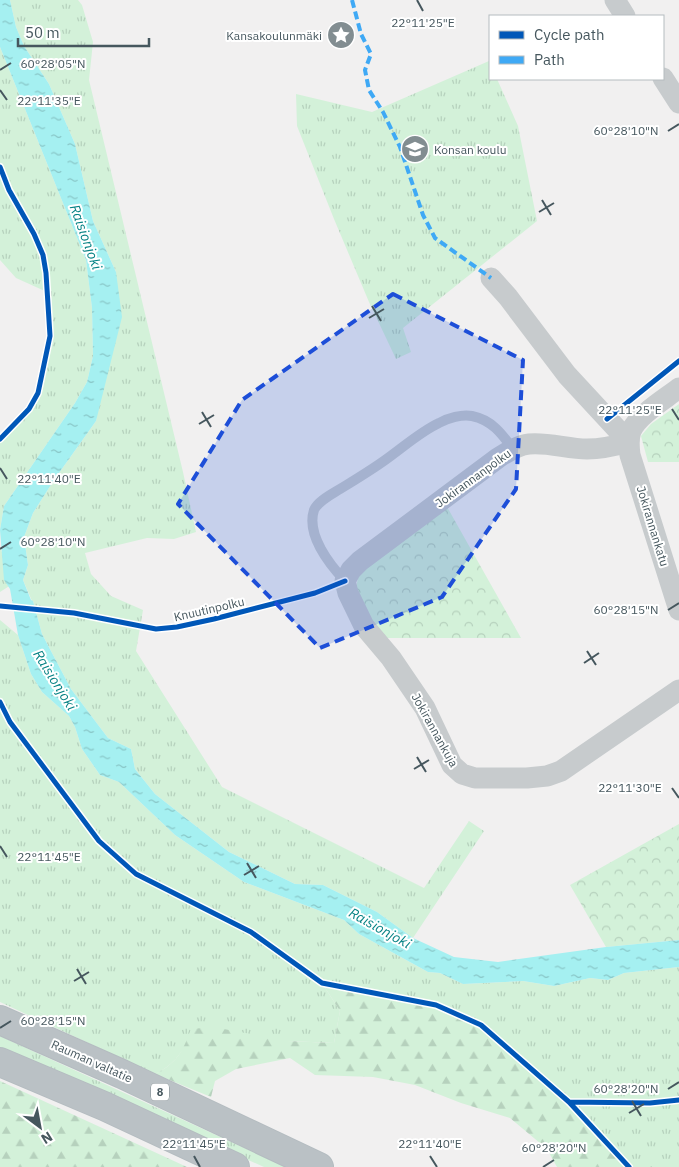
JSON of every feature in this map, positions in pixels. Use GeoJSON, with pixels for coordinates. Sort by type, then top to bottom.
{"type":"FeatureCollection","features":[{"type":"Feature","properties":{"kind":"highway","name":"Rauman valtatie"},"geometry":{"type":"LineString","coordinates":[[0,1020],[122,1074],[319,1167]]}},
{"type":"Feature","properties":{"kind":"highway"},"geometry":{"type":"LineString","coordinates":[[0,1062],[104,1106],[235,1167]]}},
{"type":"Feature","properties":{"kind":"street"},"geometry":{"type":"LineString","coordinates":[[615,0],[624,15]]}},
{"type":"Feature","properties":{"kind":"street"},"geometry":{"type":"LineString","coordinates":[[664,80],[679,103]]}},
{"type":"Feature","properties":{"kind":"street"},"geometry":{"type":"LineString","coordinates":[[491,278],[508,297],[567,375],[628,442]]}},
{"type":"Feature","properties":{"kind":"street"},"geometry":{"type":"LineString","coordinates":[[628,442],[636,422],[679,388]]}},
{"type":"Feature","properties":{"kind":"street","name":"Jokirannanpolku"},"geometry":{"type":"LineString","coordinates":[[345,581],[351,570],[360,561],[498,458],[513,449],[528,444],[544,444],[600,449],[628,442]]}},
{"type":"Feature","properties":{"kind":"street","name":"Jokirannankatu"},"geometry":{"type":"LineString","coordinates":[[628,442],[630,455],[679,610]]}},
{"type":"Feature","properties":{"kind":"street","name":"Jokirannankuja"},"geometry":{"type":"LineString","coordinates":[[345,581],[348,593],[364,626],[391,658],[425,708],[452,765],[462,774],[475,778],[527,778],[547,776],[561,771],[679,690]]}},
{"type":"Feature","properties":{"kind":"lane"},"geometry":{"type":"LineString","coordinates":[[345,581],[329,564],[321,551],[312,522],[314,509],[324,500],[371,471],[420,434],[440,422],[456,417],[471,416],[487,421],[500,430],[513,449]]}},
{"type":"Feature","properties":{"kind":"highlighted area"},"geometry":{"type":"Polygon","coordinates":[[[393,294],[523,360],[516,489],[442,597],[320,648],[178,504],[242,400],[393,294]]]}},
{"type":"Feature","properties":{"kind":"green space"},"geometry":{"type":"Polygon","coordinates":[[[10,0],[78,0],[82,5],[93,42],[89,80],[196,532],[174,539],[147,538],[85,553],[91,574],[111,596],[143,610],[136,651],[222,787],[424,888],[469,821],[484,831],[413,938],[377,912],[323,885],[295,884],[229,852],[155,794],[135,769],[131,749],[108,738],[71,689],[42,634],[33,601],[23,580],[28,565],[24,537],[33,513],[96,421],[116,272],[93,221],[75,144],[49,84],[24,46],[16,27],[10,0]]]}},
{"type":"Feature","properties":{"kind":"green space"},"geometry":{"type":"Polygon","coordinates":[[[0,47],[86,260],[92,308],[93,356],[87,382],[75,403],[4,506],[0,530],[0,439],[29,409],[38,393],[50,336],[47,292],[16,278],[0,260],[0,47]]]}},
{"type":"Feature","properties":{"kind":"green space","name":"Konsan koulu"},"geometry":{"type":"Polygon","coordinates":[[[489,61],[489,80],[497,80],[518,126],[537,221],[403,328],[411,352],[396,359],[369,302],[297,126],[296,94],[372,112],[489,61]]]}},
{"type":"Feature","properties":{"kind":"green space"},"geometry":{"type":"Polygon","coordinates":[[[679,404],[679,462],[648,462],[641,436],[651,424],[679,404]]]}},
{"type":"Feature","properties":{"kind":"green space"},"geometry":{"type":"Polygon","coordinates":[[[446,505],[521,638],[380,638],[356,587],[359,574],[446,505]]]}},
{"type":"Feature","properties":{"kind":"green space"},"geometry":{"type":"Polygon","coordinates":[[[0,547],[14,583],[0,592],[0,547]]]}},
{"type":"Feature","properties":{"kind":"green space"},"geometry":{"type":"Polygon","coordinates":[[[0,620],[18,635],[31,674],[42,692],[69,716],[75,727],[82,749],[100,775],[119,782],[175,835],[244,882],[344,920],[359,934],[428,972],[440,973],[463,984],[523,981],[554,986],[590,978],[608,980],[624,973],[679,967],[679,1167],[629,1167],[569,1101],[481,1026],[436,1005],[322,983],[340,1011],[334,1043],[288,1041],[184,1048],[171,1063],[155,1074],[0,1002],[0,620]]]}},
{"type":"Feature","properties":{"kind":"green space"},"geometry":{"type":"Polygon","coordinates":[[[679,824],[679,940],[606,947],[570,885],[679,824]]]}},
{"type":"Feature","properties":{"kind":"green space"},"geometry":{"type":"Polygon","coordinates":[[[322,983],[436,1005],[481,1025],[569,1102],[629,1167],[557,1167],[547,1149],[510,1118],[461,1103],[415,1085],[373,1077],[315,1075],[290,1058],[236,1069],[215,1081],[211,1097],[155,1074],[163,1070],[178,1056],[191,1029],[213,1027],[288,1041],[334,1043],[340,1011],[322,983]]]}},
{"type":"Feature","properties":{"kind":"green space"},"geometry":{"type":"Polygon","coordinates":[[[0,1036],[286,1167],[264,1167],[0,1048],[0,1036]]]}},
{"type":"Feature","properties":{"kind":"green space"},"geometry":{"type":"Polygon","coordinates":[[[0,1081],[187,1167],[0,1167],[0,1081]]]}},
{"type":"Feature","properties":{"kind":"water","name":"Raisionjoki"},"geometry":{"type":"Polygon","coordinates":[[[0,0],[10,0],[16,27],[24,46],[49,84],[75,144],[93,221],[116,272],[122,317],[96,421],[33,513],[24,537],[28,565],[23,580],[33,601],[42,634],[71,689],[108,738],[131,749],[135,769],[155,794],[229,852],[295,884],[323,885],[377,912],[413,938],[454,957],[498,962],[606,947],[679,940],[679,967],[624,973],[608,980],[590,978],[554,986],[523,981],[463,984],[440,973],[428,972],[359,934],[344,920],[244,882],[175,835],[119,782],[100,775],[82,749],[75,727],[69,716],[42,692],[31,674],[18,635],[10,589],[4,580],[0,530],[4,506],[75,403],[87,382],[93,356],[92,308],[86,260],[0,47],[0,0]]]}},
{"type":"Feature","properties":{"kind":"marked path"},"geometry":{"type":"LineString","coordinates":[[352,0],[361,34],[371,54],[365,70],[369,90],[383,112],[400,147],[423,215],[435,238],[491,278]]}},
{"type":"Feature","properties":{"kind":"cycle path"},"geometry":{"type":"LineString","coordinates":[[0,167],[9,190],[34,234],[43,255],[50,336],[38,393],[29,409],[0,439]]}},
{"type":"Feature","properties":{"kind":"cycle path"},"geometry":{"type":"LineString","coordinates":[[607,419],[679,361]]}},
{"type":"Feature","properties":{"kind":"cycle path","name":"Knuutinpolku"},"geometry":{"type":"LineString","coordinates":[[0,606],[74,613],[156,629],[177,627],[214,619],[315,593],[345,581]]}},
{"type":"Feature","properties":{"kind":"cycle path"},"geometry":{"type":"LineString","coordinates":[[0,702],[10,722],[99,841],[136,874],[251,932],[322,983],[436,1005],[481,1025],[569,1102],[629,1167]]}},
{"type":"Feature","properties":{"kind":"cycle path"},"geometry":{"type":"LineString","coordinates":[[569,1102],[650,1103],[679,1100]]}},
{"type":"Feature","properties":{"kind":"place","name":"Kansakoulunmäki"},"geometry":{"type":"Point","coordinates":[341,35]}},
{"type":"Feature","properties":{"kind":"place","name":"Konsan koulu"},"geometry":{"type":"Point","coordinates":[415,149]}}]}
